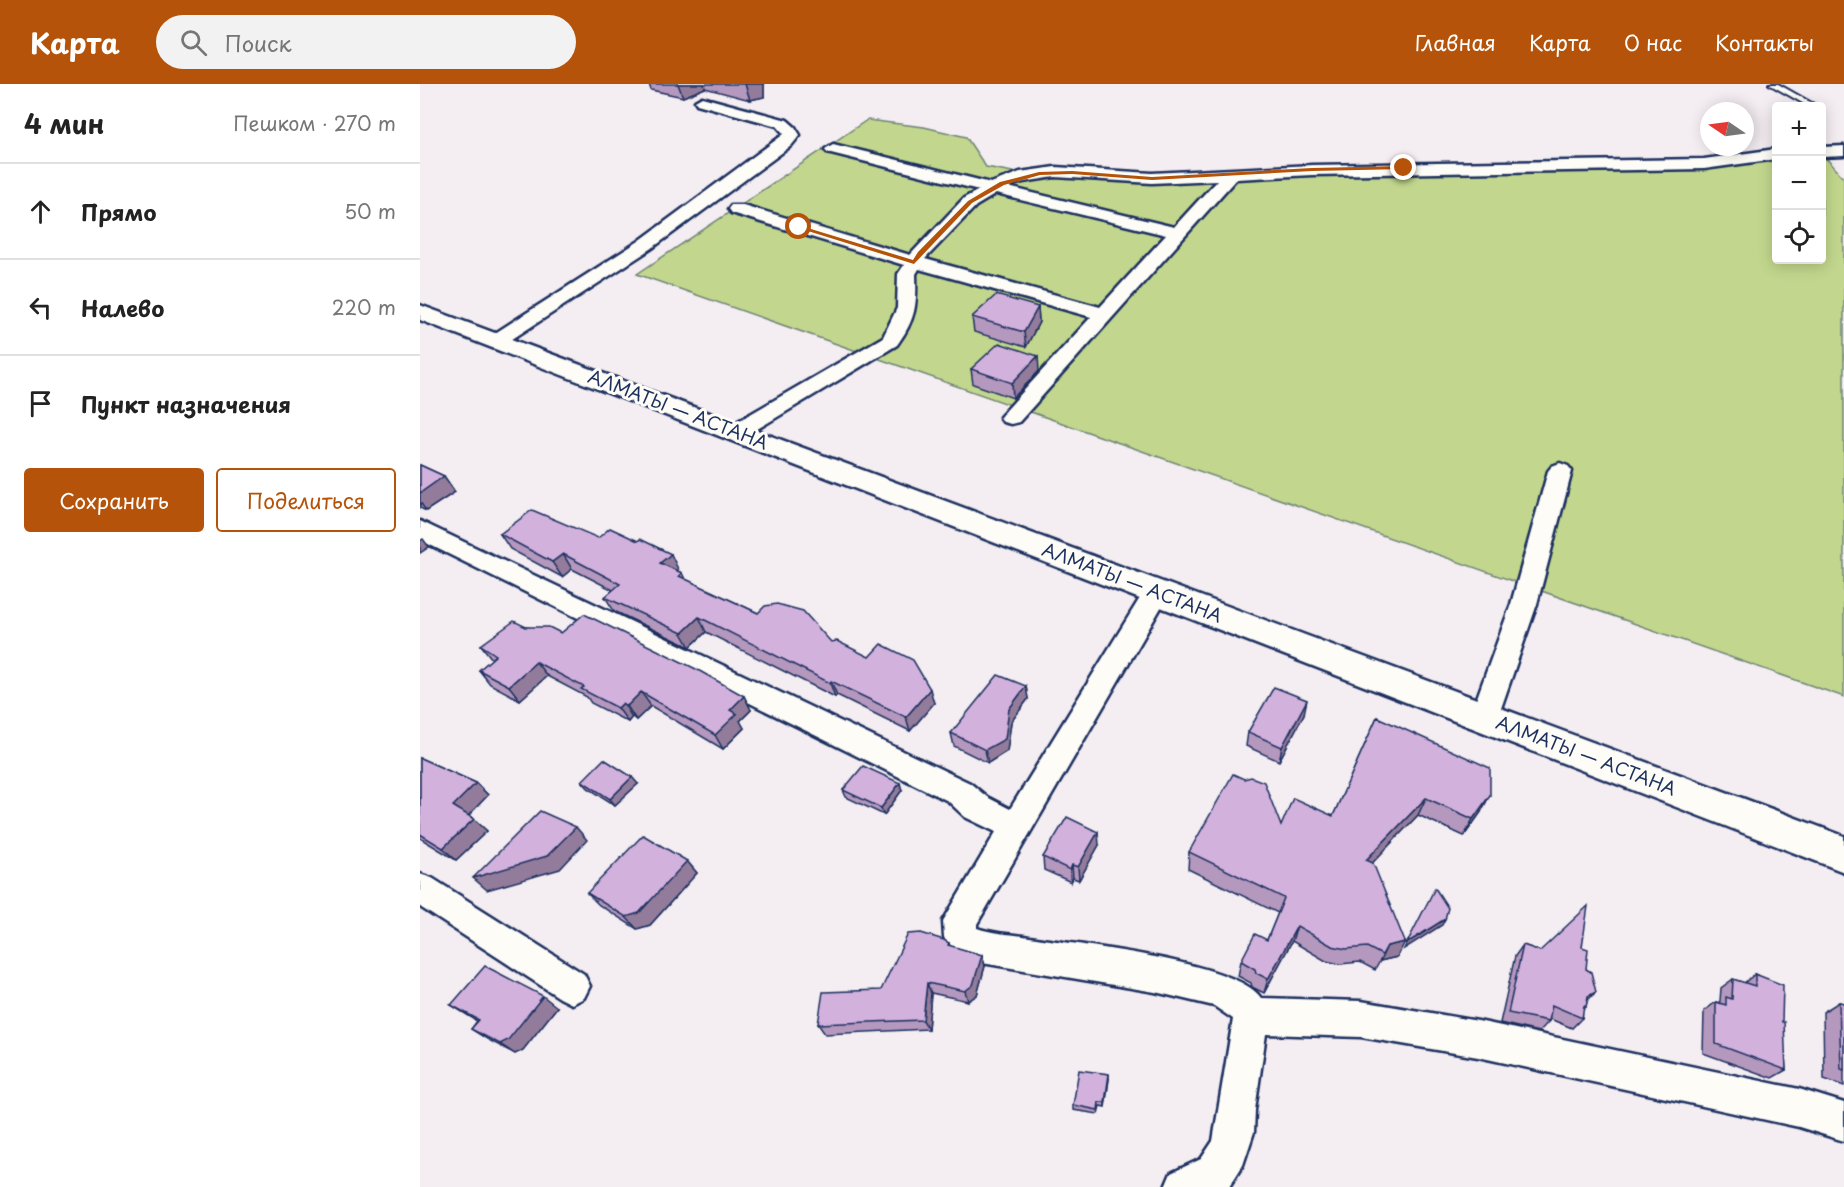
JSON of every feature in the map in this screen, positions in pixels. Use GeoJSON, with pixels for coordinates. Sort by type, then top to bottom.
{"type":"FeatureCollection","features":[{"type":"Feature","properties":{"kind":"highway","name":"АЛМАТЫ — АСТАНА"},"geometry":{"type":"LineString","coordinates":[[420,312],[1844,854]]}},
{"type":"Feature","properties":{"kind":"street"},"geometry":{"type":"LineString","coordinates":[[496,341],[645,244],[792,135],[782,123],[702,101]]}},
{"type":"Feature","properties":{"kind":"street"},"geometry":{"type":"LineString","coordinates":[[833,149],[1178,233]]}},
{"type":"Feature","properties":{"kind":"street"},"geometry":{"type":"LineString","coordinates":[[1826,150],[1844,151]]}},
{"type":"Feature","properties":{"kind":"street"},"geometry":{"type":"LineString","coordinates":[[736,432],[890,341],[898,330],[907,308],[907,274],[920,253],[970,202],[1020,177],[1039,173],[1152,178],[1312,170],[1704,164],[1772,155]]}},
{"type":"Feature","properties":{"kind":"street"},"geometry":{"type":"LineString","coordinates":[[1011,417],[1232,173]]}},
{"type":"Feature","properties":{"kind":"street"},"geometry":{"type":"LineString","coordinates":[[737,209],[914,262],[1105,315]]}},
{"type":"Feature","properties":{"kind":"street"},"geometry":{"type":"LineString","coordinates":[[1484,717],[1524,604],[1560,471]]}},
{"type":"Feature","properties":{"kind":"street"},"geometry":{"type":"LineString","coordinates":[[420,530],[959,792],[976,807],[1017,826]]}},
{"type":"Feature","properties":{"kind":"street"},"geometry":{"type":"LineString","coordinates":[[1157,592],[960,921],[962,937],[976,945],[1155,975],[1220,990],[1244,1003],[1251,1016],[1236,1110],[1235,1132],[1230,1151],[1215,1173],[1185,1187]]}},
{"type":"Feature","properties":{"kind":"street"},"geometry":{"type":"LineString","coordinates":[[420,889],[572,986]]}},
{"type":"Feature","properties":{"kind":"street"},"geometry":{"type":"LineString","coordinates":[[1251,1016],[1361,1018],[1478,1039],[1799,1108],[1844,1122]]}},
{"type":"Feature","properties":{"kind":"lane"},"geometry":{"type":"LineString","coordinates":[[1773,84],[1806,102]]}},
{"type":"Feature","properties":{"kind":"green space"},"geometry":{"type":"Polygon","coordinates":[[[867,120],[924,127],[966,137],[986,167],[1035,176],[1332,175],[1665,167],[1772,159],[1772,264],[1826,264],[1826,158],[1844,178],[1844,697],[637,274],[867,120]]]}},
{"type":"Feature","properties":{"kind":"building"},"geometry":{"type":"Polygon","coordinates":[[[996,295],[1038,307],[1024,332],[972,317],[996,295]]]}},
{"type":"Feature","properties":{"kind":"building"},"geometry":{"type":"Polygon","coordinates":[[[999,343],[1038,356],[1012,383],[971,369],[999,343]]]}},
{"type":"Feature","properties":{"kind":"building"},"geometry":{"type":"Polygon","coordinates":[[[420,465],[444,476],[420,493],[420,465]]]}},
{"type":"Feature","properties":{"kind":"building"},"geometry":{"type":"Polygon","coordinates":[[[532,510],[598,538],[610,528],[638,541],[640,539],[671,554],[660,563],[682,573],[679,576],[758,613],[765,606],[777,604],[803,611],[831,642],[837,641],[869,657],[881,644],[913,660],[930,689],[906,717],[831,681],[830,683],[699,617],[682,633],[605,597],[620,584],[563,554],[552,562],[500,534],[532,510]]]}},
{"type":"Feature","properties":{"kind":"building"},"geometry":{"type":"Polygon","coordinates":[[[584,614],[696,669],[744,696],[730,710],[737,714],[715,735],[641,692],[627,706],[623,703],[618,708],[536,662],[509,686],[479,670],[496,655],[481,645],[514,621],[526,627],[549,627],[561,633],[584,614]]]}},
{"type":"Feature","properties":{"kind":"building"},"geometry":{"type":"Polygon","coordinates":[[[998,675],[1026,686],[1009,709],[1005,739],[985,750],[951,733],[998,675]]]}},
{"type":"Feature","properties":{"kind":"building"},"geometry":{"type":"Polygon","coordinates":[[[1274,687],[1307,700],[1282,747],[1248,732],[1274,687]]]}},
{"type":"Feature","properties":{"kind":"building"},"geometry":{"type":"Polygon","coordinates":[[[1377,717],[1490,768],[1490,795],[1473,819],[1426,798],[1366,860],[1373,863],[1405,942],[1387,946],[1382,955],[1367,947],[1346,949],[1332,946],[1297,926],[1268,979],[1241,961],[1255,934],[1267,940],[1284,898],[1189,852],[1233,774],[1244,779],[1251,777],[1264,782],[1281,826],[1293,798],[1333,816],[1377,717]]]}},
{"type":"Feature","properties":{"kind":"building"},"geometry":{"type":"Polygon","coordinates":[[[420,758],[476,783],[453,806],[474,819],[443,848],[420,834],[420,758]]]}},
{"type":"Feature","properties":{"kind":"building"},"geometry":{"type":"Polygon","coordinates":[[[604,759],[632,777],[610,799],[582,781],[604,759]]]}},
{"type":"Feature","properties":{"kind":"building"},"geometry":{"type":"Polygon","coordinates":[[[863,766],[900,783],[881,808],[843,790],[863,766]]]}},
{"type":"Feature","properties":{"kind":"building"},"geometry":{"type":"Polygon","coordinates":[[[540,811],[576,827],[547,856],[473,878],[540,811]]]}},
{"type":"Feature","properties":{"kind":"building"},"geometry":{"type":"Polygon","coordinates":[[[1067,817],[1098,832],[1078,867],[1072,865],[1070,870],[1043,857],[1067,817]]]}},
{"type":"Feature","properties":{"kind":"building"},"geometry":{"type":"Polygon","coordinates":[[[643,835],[687,861],[639,913],[626,917],[587,893],[643,835]]]}},
{"type":"Feature","properties":{"kind":"building"},"geometry":{"type":"Polygon","coordinates":[[[1435,888],[1448,908],[1445,919],[1407,943],[1435,888]]]}},
{"type":"Feature","properties":{"kind":"building"},"geometry":{"type":"Polygon","coordinates":[[[1588,906],[1582,947],[1588,949],[1586,969],[1591,972],[1596,992],[1588,996],[1582,1018],[1552,1005],[1549,1021],[1508,1013],[1523,945],[1540,951],[1588,906]]]}},
{"type":"Feature","properties":{"kind":"building"},"geometry":{"type":"Polygon","coordinates":[[[921,933],[944,940],[949,943],[948,945],[982,955],[973,985],[965,991],[927,983],[923,1020],[818,1024],[823,992],[881,990],[908,934],[921,933]]]}},
{"type":"Feature","properties":{"kind":"building"},"geometry":{"type":"Polygon","coordinates":[[[485,966],[543,996],[508,1040],[500,1044],[471,1029],[479,1020],[451,1005],[485,966]]]}},
{"type":"Feature","properties":{"kind":"building"},"geometry":{"type":"Polygon","coordinates":[[[1755,974],[1783,985],[1782,1022],[1784,1022],[1786,1070],[1716,1044],[1716,1002],[1726,1005],[1726,997],[1732,999],[1733,979],[1755,986],[1755,974]]]}},
{"type":"Feature","properties":{"kind":"building"},"geometry":{"type":"Polygon","coordinates":[[[1839,1002],[1844,1003],[1844,1070],[1841,1069],[1839,1002]]]}},
{"type":"Feature","properties":{"kind":"building"},"geometry":{"type":"Polygon","coordinates":[[[1079,1070],[1109,1074],[1105,1102],[1099,1102],[1098,1110],[1073,1105],[1079,1070]]]}},
{"type":"Feature","properties":{"kind":"route"},"geometry":{"type":"LineString","coordinates":[[799,227],[914,262],[954,216],[981,194],[1002,183],[1039,173],[1152,178],[1404,168]]}}]}
